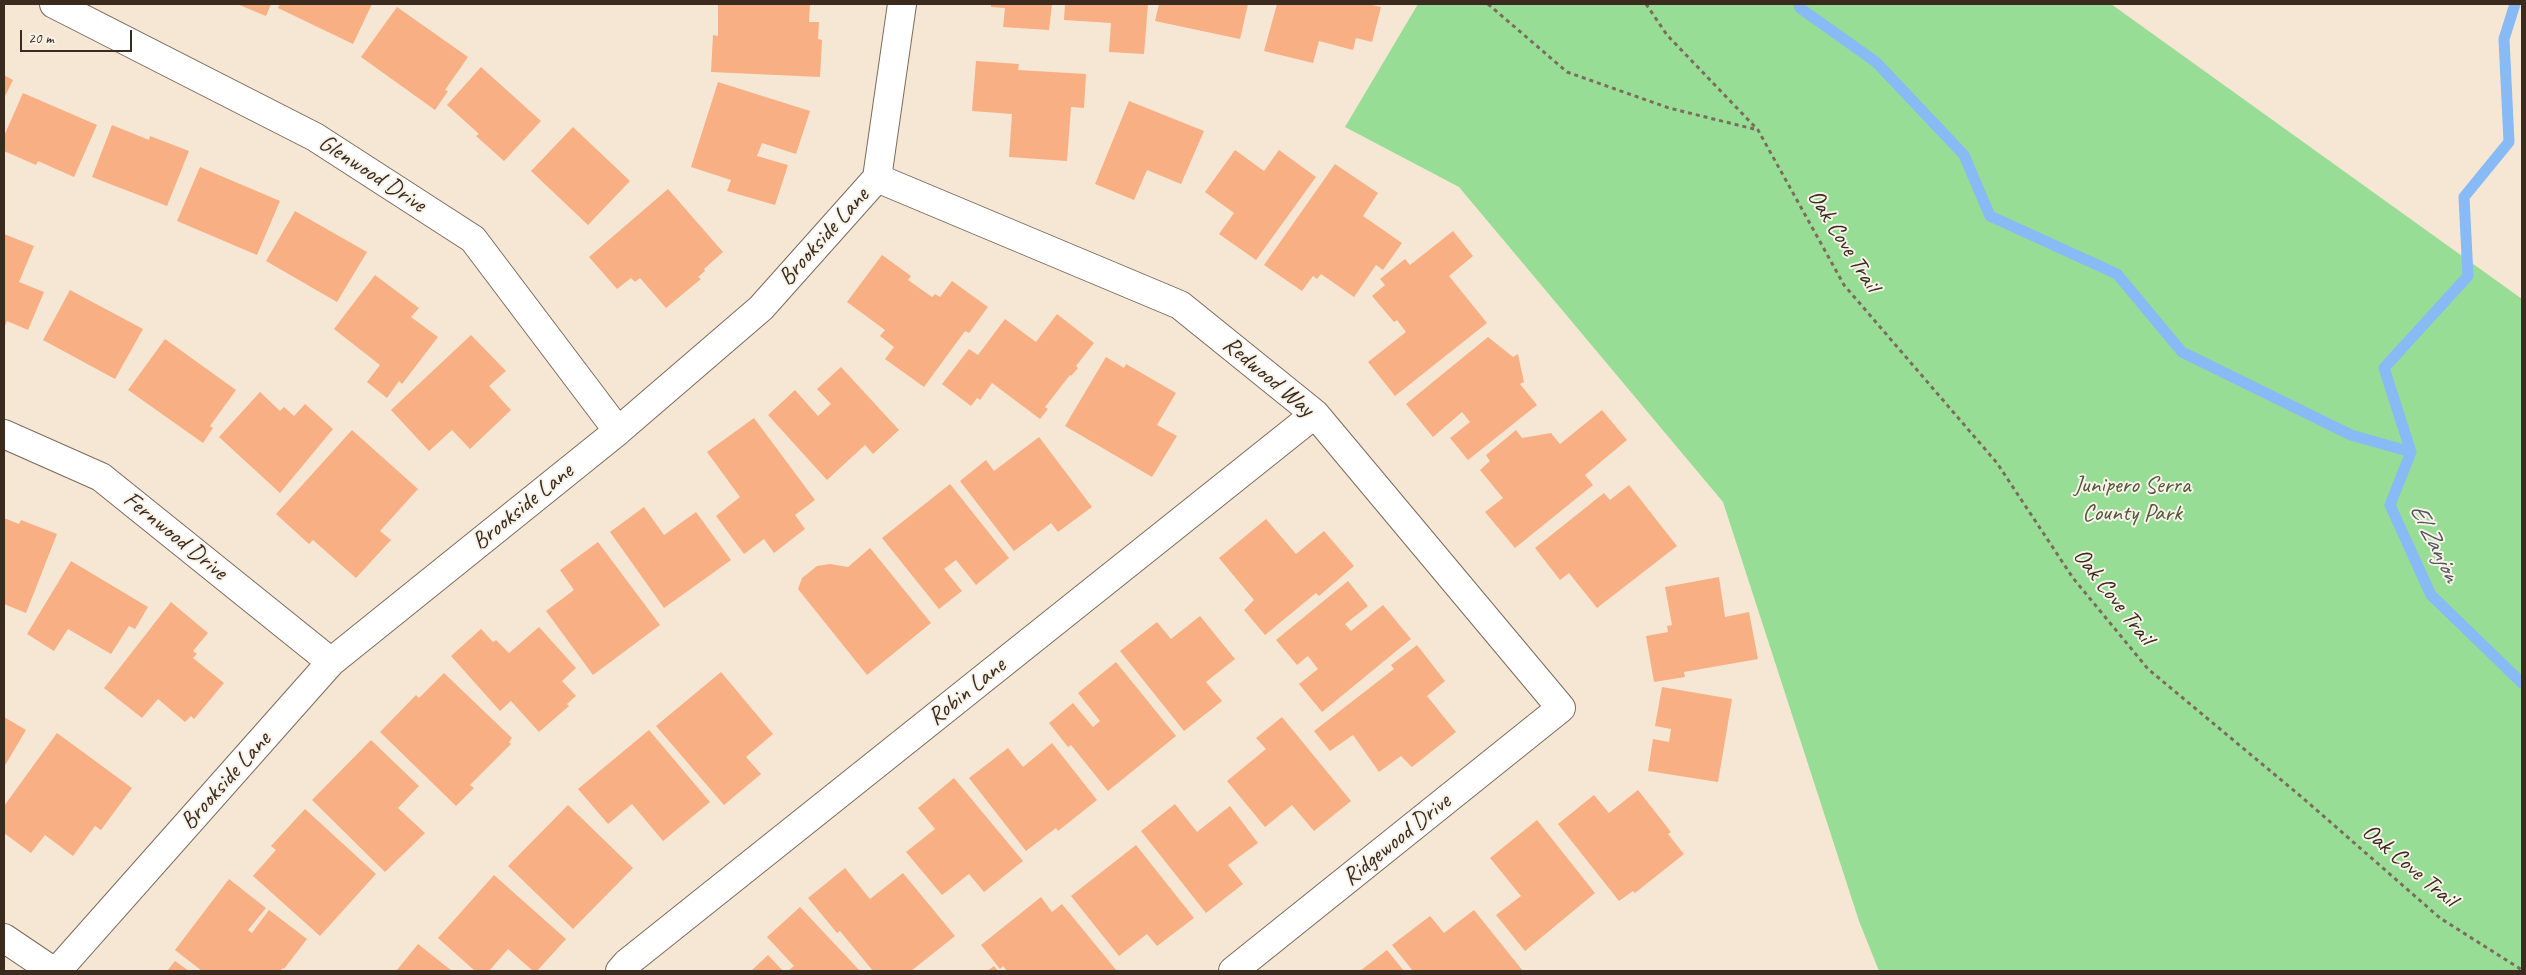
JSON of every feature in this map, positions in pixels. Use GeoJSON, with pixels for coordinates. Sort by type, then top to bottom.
{"type":"FeatureCollection","features":[{"type":"Feature","properties":{"kind":"street","name":"Glenwood Drive"},"geometry":{"type":"LineString","coordinates":[[54,4],[315,137],[473,239],[618,431]]}},
{"type":"Feature","properties":{"kind":"street","name":"Brookside Lane"},"geometry":{"type":"LineString","coordinates":[[57,971],[331,662],[618,431],[760,308],[877,178],[902,4]]}},
{"type":"Feature","properties":{"kind":"street","name":"Redwood Way"},"geometry":{"type":"LineString","coordinates":[[877,178],[1180,304],[1315,414],[1562,708]]}},
{"type":"Feature","properties":{"kind":"street","name":"Robin Lane"},"geometry":{"type":"LineString","coordinates":[[620,971],[635,956],[1315,414]]}},
{"type":"Feature","properties":{"kind":"street","name":"Fernwood Drive"},"geometry":{"type":"LineString","coordinates":[[4,434],[101,477],[331,662]]}},
{"type":"Feature","properties":{"kind":"street","name":"Ridgewood Drive"},"geometry":{"type":"LineString","coordinates":[[1233,971],[1562,708]]}},
{"type":"Feature","properties":{"kind":"street"},"geometry":{"type":"LineString","coordinates":[[4,938],[53,971]]}},
{"type":"Feature","properties":{"kind":"path"},"geometry":{"type":"LineString","coordinates":[[1488,4],[1567,72],[1670,108],[1758,130]]}},
{"type":"Feature","properties":{"kind":"path","name":"Oak Cove Trail"},"geometry":{"type":"LineString","coordinates":[[1646,4],[1667,35],[1716,83],[1758,130],[1844,285],[1997,464],[2073,578],[2148,670],[2304,799],[2440,918],[2522,970]]}},
{"type":"Feature","properties":{"kind":"green space","name":"Junipero Serra County Park"},"geometry":{"type":"Polygon","coordinates":[[[1418,4],[2111,4],[2522,299],[2522,971],[1879,971],[1859,921],[1723,502],[1459,187],[1345,127],[1418,4]]]}},
{"type":"Feature","properties":{"kind":"building"},"geometry":{"type":"Polygon","coordinates":[[[237,4],[271,4],[266,16],[237,4]]]}},
{"type":"Feature","properties":{"kind":"building"},"geometry":{"type":"Polygon","coordinates":[[[280,4],[372,4],[353,44],[278,8],[280,4]]]}},
{"type":"Feature","properties":{"kind":"building"},"geometry":{"type":"Polygon","coordinates":[[[718,4],[810,4],[809,22],[819,22],[818,39],[822,40],[820,77],[711,72],[713,35],[718,36],[718,4]]]}},
{"type":"Feature","properties":{"kind":"building"},"geometry":{"type":"Polygon","coordinates":[[[991,4],[1052,4],[1049,30],[1003,27],[1005,8],[991,7],[991,4]]]}},
{"type":"Feature","properties":{"kind":"building"},"geometry":{"type":"Polygon","coordinates":[[[1065,4],[1148,4],[1144,54],[1109,52],[1111,23],[1064,20],[1065,4]]]}},
{"type":"Feature","properties":{"kind":"building"},"geometry":{"type":"Polygon","coordinates":[[[1159,4],[1248,4],[1240,39],[1155,21],[1159,4]]]}},
{"type":"Feature","properties":{"kind":"building"},"geometry":{"type":"Polygon","coordinates":[[[1277,4],[1367,4],[1381,7],[1372,42],[1356,38],[1353,50],[1319,41],[1313,63],[1264,51],[1277,4]]]}},
{"type":"Feature","properties":{"kind":"building"},"geometry":{"type":"Polygon","coordinates":[[[397,7],[468,57],[445,90],[448,91],[435,110],[361,57],[397,7]]]}},
{"type":"Feature","properties":{"kind":"building"},"geometry":{"type":"Polygon","coordinates":[[[976,61],[1019,64],[1018,70],[1086,74],[1084,108],[1071,107],[1067,161],[1009,157],[1012,114],[972,111],[976,61]]]}},
{"type":"Feature","properties":{"kind":"building"},"geometry":{"type":"Polygon","coordinates":[[[481,67],[541,121],[504,161],[476,136],[479,134],[447,105],[481,67]]]}},
{"type":"Feature","properties":{"kind":"building"},"geometry":{"type":"Polygon","coordinates":[[[4,75],[13,80],[4,98],[4,75]]]}},
{"type":"Feature","properties":{"kind":"building"},"geometry":{"type":"Polygon","coordinates":[[[718,82],[810,111],[796,154],[762,143],[757,156],[788,165],[775,205],[727,191],[731,180],[691,167],[718,82]]]}},
{"type":"Feature","properties":{"kind":"building"},"geometry":{"type":"Polygon","coordinates":[[[23,93],[97,125],[74,177],[38,161],[36,165],[4,151],[4,136],[23,93]]]}},
{"type":"Feature","properties":{"kind":"building"},"geometry":{"type":"Polygon","coordinates":[[[1129,101],[1204,131],[1181,184],[1147,170],[1134,200],[1095,184],[1129,101]]]}},
{"type":"Feature","properties":{"kind":"building"},"geometry":{"type":"Polygon","coordinates":[[[112,125],[149,140],[150,136],[189,151],[167,206],[92,177],[112,125]]]}},
{"type":"Feature","properties":{"kind":"building"},"geometry":{"type":"Polygon","coordinates":[[[573,127],[630,181],[588,225],[531,171],[573,127]]]}},
{"type":"Feature","properties":{"kind":"building"},"geometry":{"type":"Polygon","coordinates":[[[1235,150],[1264,171],[1279,150],[1316,177],[1256,260],[1219,234],[1234,213],[1205,192],[1235,150]]]}},
{"type":"Feature","properties":{"kind":"building"},"geometry":{"type":"Polygon","coordinates":[[[1335,164],[1378,193],[1363,216],[1402,243],[1383,270],[1376,265],[1354,297],[1321,274],[1317,279],[1313,276],[1302,291],[1264,265],[1335,164]]]}},
{"type":"Feature","properties":{"kind":"building"},"geometry":{"type":"Polygon","coordinates":[[[200,167],[280,201],[257,255],[177,221],[200,167]]]}},
{"type":"Feature","properties":{"kind":"building"},"geometry":{"type":"Polygon","coordinates":[[[668,189],[723,252],[704,269],[705,271],[698,277],[701,279],[666,308],[640,278],[635,282],[631,278],[617,289],[589,257],[668,189]]]}},
{"type":"Feature","properties":{"kind":"building"},"geometry":{"type":"Polygon","coordinates":[[[295,211],[367,252],[337,302],[266,261],[295,211]]]}},
{"type":"Feature","properties":{"kind":"building"},"geometry":{"type":"Polygon","coordinates":[[[1453,231],[1473,256],[1449,276],[1487,323],[1395,396],[1368,362],[1406,332],[1397,320],[1394,322],[1372,296],[1385,285],[1380,279],[1405,259],[1410,265],[1453,231]]]}},
{"type":"Feature","properties":{"kind":"building"},"geometry":{"type":"Polygon","coordinates":[[[4,234],[34,246],[19,282],[44,292],[28,330],[7,321],[4,328],[4,234]]]}},
{"type":"Feature","properties":{"kind":"building"},"geometry":{"type":"Polygon","coordinates":[[[882,255],[911,276],[908,280],[932,297],[935,294],[940,297],[952,281],[988,307],[969,333],[965,331],[924,387],[885,359],[894,347],[880,336],[885,330],[847,302],[882,255]]]}},
{"type":"Feature","properties":{"kind":"building"},"geometry":{"type":"Polygon","coordinates":[[[375,275],[419,308],[411,317],[438,337],[402,384],[399,381],[387,398],[367,382],[380,365],[334,329],[375,275]]]}},
{"type":"Feature","properties":{"kind":"building"},"geometry":{"type":"Polygon","coordinates":[[[70,290],[143,329],[115,379],[43,340],[70,290]]]}},
{"type":"Feature","properties":{"kind":"building"},"geometry":{"type":"Polygon","coordinates":[[[1057,314],[1094,343],[1076,366],[1078,368],[1070,375],[1045,407],[1048,409],[1040,419],[992,383],[980,400],[977,398],[971,406],[942,384],[969,349],[978,355],[1005,319],[1036,342],[1057,314]]]}},
{"type":"Feature","properties":{"kind":"building"},"geometry":{"type":"Polygon","coordinates":[[[471,335],[506,371],[489,386],[511,410],[470,449],[452,430],[429,451],[391,410],[471,335]]]}},
{"type":"Feature","properties":{"kind":"building"},"geometry":{"type":"Polygon","coordinates":[[[1488,337],[1513,357],[1518,354],[1524,382],[1520,384],[1537,405],[1468,460],[1450,438],[1470,422],[1462,412],[1433,437],[1406,404],[1488,337]]]}},
{"type":"Feature","properties":{"kind":"building"},"geometry":{"type":"Polygon","coordinates":[[[165,339],[236,390],[210,426],[213,428],[203,443],[128,390],[165,339]]]}},
{"type":"Feature","properties":{"kind":"building"},"geometry":{"type":"Polygon","coordinates":[[[1106,357],[1124,368],[1126,364],[1176,393],[1157,425],[1177,436],[1152,477],[1065,426],[1106,357]]]}},
{"type":"Feature","properties":{"kind":"building"},"geometry":{"type":"Polygon","coordinates":[[[841,367],[899,430],[873,454],[865,445],[827,480],[768,415],[795,390],[818,416],[831,404],[817,389],[841,367]]]}},
{"type":"Feature","properties":{"kind":"building"},"geometry":{"type":"Polygon","coordinates":[[[260,392],[280,411],[284,407],[294,416],[305,404],[333,429],[280,493],[219,437],[260,392]]]}},
{"type":"Feature","properties":{"kind":"building"},"geometry":{"type":"Polygon","coordinates":[[[1602,410],[1627,440],[1585,475],[1593,485],[1515,548],[1485,512],[1503,498],[1480,470],[1490,461],[1486,455],[1516,430],[1522,438],[1551,433],[1560,444],[1602,410]]]}},
{"type":"Feature","properties":{"kind":"building"},"geometry":{"type":"Polygon","coordinates":[[[754,418],[815,500],[795,515],[805,529],[774,553],[764,539],[744,554],[716,516],[740,497],[707,452],[754,418]]]}},
{"type":"Feature","properties":{"kind":"building"},"geometry":{"type":"Polygon","coordinates":[[[352,430],[418,489],[380,531],[391,540],[356,578],[313,540],[309,544],[276,514],[352,430]]]}},
{"type":"Feature","properties":{"kind":"building"},"geometry":{"type":"Polygon","coordinates":[[[1039,437],[1092,507],[1058,532],[1051,523],[1014,551],[960,481],[986,460],[994,471],[1039,437]]]}},
{"type":"Feature","properties":{"kind":"building"},"geometry":{"type":"Polygon","coordinates":[[[950,484],[1009,558],[976,585],[956,560],[944,569],[962,591],[939,609],[882,538],[950,484]]]}},
{"type":"Feature","properties":{"kind":"building"},"geometry":{"type":"Polygon","coordinates":[[[1629,485],[1677,546],[1597,608],[1569,573],[1560,580],[1535,548],[1604,493],[1610,500],[1629,485]]]}},
{"type":"Feature","properties":{"kind":"building"},"geometry":{"type":"Polygon","coordinates":[[[644,507],[664,535],[696,512],[731,560],[664,608],[610,532],[644,507]]]}},
{"type":"Feature","properties":{"kind":"building"},"geometry":{"type":"Polygon","coordinates":[[[4,518],[19,524],[21,520],[57,534],[26,613],[4,604],[4,518]]]}},
{"type":"Feature","properties":{"kind":"building"},"geometry":{"type":"Polygon","coordinates":[[[1266,519],[1296,554],[1324,531],[1354,566],[1319,596],[1316,593],[1265,635],[1244,610],[1254,600],[1219,558],[1266,519]]]}},
{"type":"Feature","properties":{"kind":"building"},"geometry":{"type":"Polygon","coordinates":[[[598,542],[660,625],[593,675],[546,611],[574,590],[560,570],[598,542]]]}},
{"type":"Feature","properties":{"kind":"building"},"geometry":{"type":"Polygon","coordinates":[[[870,548],[931,623],[867,675],[798,589],[802,578],[817,566],[830,564],[848,567],[870,548]]]}},
{"type":"Feature","properties":{"kind":"building"},"geometry":{"type":"Polygon","coordinates":[[[71,561],[148,607],[135,629],[129,626],[111,654],[68,629],[54,651],[27,634],[71,561]]]}},
{"type":"Feature","properties":{"kind":"building"},"geometry":{"type":"Polygon","coordinates":[[[1719,577],[1725,617],[1749,612],[1758,659],[1684,672],[1685,677],[1654,682],[1646,636],[1668,632],[1667,626],[1672,625],[1665,587],[1719,577]]]}},
{"type":"Feature","properties":{"kind":"building"},"geometry":{"type":"Polygon","coordinates":[[[1348,581],[1368,606],[1345,624],[1351,631],[1383,605],[1411,639],[1322,712],[1299,684],[1318,669],[1308,656],[1297,665],[1276,640],[1348,581]]]}},
{"type":"Feature","properties":{"kind":"building"},"geometry":{"type":"Polygon","coordinates":[[[171,602],[208,633],[193,651],[197,654],[193,658],[224,683],[194,719],[191,716],[185,722],[158,699],[142,718],[104,688],[171,602]]]}},
{"type":"Feature","properties":{"kind":"building"},"geometry":{"type":"Polygon","coordinates":[[[1200,616],[1235,659],[1206,682],[1222,701],[1184,731],[1120,651],[1157,622],[1171,639],[1200,616]]]}},
{"type":"Feature","properties":{"kind":"building"},"geometry":{"type":"Polygon","coordinates":[[[539,627],[576,668],[562,681],[576,696],[567,704],[569,706],[539,732],[511,701],[500,711],[451,656],[481,629],[493,642],[496,640],[509,653],[539,627]]]}},
{"type":"Feature","properties":{"kind":"building"},"geometry":{"type":"Polygon","coordinates":[[[1417,645],[1445,681],[1427,696],[1456,732],[1412,767],[1401,756],[1379,772],[1353,735],[1330,751],[1314,731],[1394,669],[1391,665],[1417,645]]]}},
{"type":"Feature","properties":{"kind":"building"},"geometry":{"type":"Polygon","coordinates":[[[1116,662],[1176,736],[1108,791],[1071,745],[1068,747],[1049,723],[1073,703],[1093,727],[1100,721],[1078,693],[1116,662]]]}},
{"type":"Feature","properties":{"kind":"building"},"geometry":{"type":"Polygon","coordinates":[[[721,672],[773,734],[746,757],[761,774],[724,805],[656,726],[721,672]]]}},
{"type":"Feature","properties":{"kind":"building"},"geometry":{"type":"Polygon","coordinates":[[[444,673],[512,738],[509,742],[511,744],[470,785],[474,788],[456,806],[380,732],[416,695],[419,698],[444,673]]]}},
{"type":"Feature","properties":{"kind":"building"},"geometry":{"type":"Polygon","coordinates":[[[1662,687],[1732,699],[1718,782],[1648,771],[1653,739],[1669,742],[1671,729],[1655,726],[1662,687]]]}},
{"type":"Feature","properties":{"kind":"building"},"geometry":{"type":"Polygon","coordinates":[[[4,717],[26,730],[4,767],[4,717]]]}},
{"type":"Feature","properties":{"kind":"building"},"geometry":{"type":"Polygon","coordinates":[[[1282,717],[1351,801],[1314,831],[1292,805],[1265,827],[1227,781],[1266,749],[1256,738],[1282,717]]]}},
{"type":"Feature","properties":{"kind":"building"},"geometry":{"type":"Polygon","coordinates":[[[649,730],[710,802],[663,841],[632,804],[608,824],[578,789],[649,730]]]}},
{"type":"Feature","properties":{"kind":"building"},"geometry":{"type":"Polygon","coordinates":[[[57,733],[132,788],[101,830],[95,826],[73,856],[45,835],[31,853],[4,833],[4,806],[57,733]]]}},
{"type":"Feature","properties":{"kind":"building"},"geometry":{"type":"Polygon","coordinates":[[[371,740],[419,786],[398,808],[425,833],[385,872],[312,800],[371,740]]]}},
{"type":"Feature","properties":{"kind":"building"},"geometry":{"type":"Polygon","coordinates":[[[1052,743],[1097,800],[1058,831],[1056,828],[1026,851],[969,778],[1008,748],[1023,767],[1052,743]]]}},
{"type":"Feature","properties":{"kind":"building"},"geometry":{"type":"Polygon","coordinates":[[[954,778],[1023,861],[984,892],[969,874],[942,895],[906,852],[935,829],[918,808],[954,778]]]}},
{"type":"Feature","properties":{"kind":"building"},"geometry":{"type":"Polygon","coordinates":[[[1638,790],[1671,832],[1668,834],[1684,854],[1635,893],[1633,891],[1619,901],[1558,824],[1594,795],[1609,813],[1638,790]]]}},
{"type":"Feature","properties":{"kind":"building"},"geometry":{"type":"Polygon","coordinates":[[[1175,804],[1197,832],[1230,806],[1258,843],[1228,865],[1243,884],[1206,913],[1141,831],[1175,804]]]}},
{"type":"Feature","properties":{"kind":"building"},"geometry":{"type":"Polygon","coordinates":[[[568,805],[633,868],[573,929],[508,866],[568,805]]]}},
{"type":"Feature","properties":{"kind":"building"},"geometry":{"type":"Polygon","coordinates":[[[305,809],[376,874],[320,936],[253,876],[276,850],[271,846],[305,809]]]}},
{"type":"Feature","properties":{"kind":"building"},"geometry":{"type":"Polygon","coordinates":[[[1537,820],[1595,893],[1525,951],[1496,915],[1521,896],[1490,858],[1537,820]]]}},
{"type":"Feature","properties":{"kind":"building"},"geometry":{"type":"Polygon","coordinates":[[[1136,845],[1194,918],[1157,946],[1147,934],[1119,956],[1071,896],[1136,845]]]}},
{"type":"Feature","properties":{"kind":"building"},"geometry":{"type":"Polygon","coordinates":[[[845,868],[870,899],[903,873],[955,936],[911,971],[873,971],[840,931],[837,933],[808,898],[845,868]]]}},
{"type":"Feature","properties":{"kind":"building"},"geometry":{"type":"Polygon","coordinates":[[[494,875],[566,939],[537,971],[533,971],[508,949],[489,971],[475,971],[438,938],[494,875]]]}},
{"type":"Feature","properties":{"kind":"building"},"geometry":{"type":"Polygon","coordinates":[[[229,879],[266,908],[248,930],[252,933],[269,910],[307,939],[284,969],[280,971],[202,971],[175,950],[229,879]]]}},
{"type":"Feature","properties":{"kind":"building"},"geometry":{"type":"Polygon","coordinates":[[[1041,897],[1052,912],[1062,904],[1117,971],[1007,971],[1003,966],[1000,969],[981,945],[1041,897]]]}},
{"type":"Feature","properties":{"kind":"building"},"geometry":{"type":"Polygon","coordinates":[[[800,907],[860,971],[788,971],[794,966],[767,937],[800,907]]]}},
{"type":"Feature","properties":{"kind":"building"},"geometry":{"type":"Polygon","coordinates":[[[1474,910],[1523,971],[1413,971],[1392,945],[1430,916],[1444,933],[1474,910]]]}},
{"type":"Feature","properties":{"kind":"building"},"geometry":{"type":"Polygon","coordinates":[[[418,944],[452,971],[397,970],[418,944]]]}},
{"type":"Feature","properties":{"kind":"building"},"geometry":{"type":"Polygon","coordinates":[[[1387,950],[1404,971],[1360,971],[1387,950]]]}},
{"type":"Feature","properties":{"kind":"building"},"geometry":{"type":"Polygon","coordinates":[[[768,955],[783,971],[751,971],[768,955]]]}},
{"type":"Feature","properties":{"kind":"building"},"geometry":{"type":"Polygon","coordinates":[[[175,961],[189,971],[167,971],[175,961]]]}},
{"type":"Feature","properties":{"kind":"building"},"geometry":{"type":"Polygon","coordinates":[[[994,966],[998,971],[987,971],[994,966]]]}},
{"type":"Feature","properties":{"kind":"waterway"},"geometry":{"type":"LineString","coordinates":[[1799,4],[1800,8],[1876,62],[1964,155],[1990,216],[2117,274],[2182,352],[2351,435],[2411,452]]}},
{"type":"Feature","properties":{"kind":"waterway"},"geometry":{"type":"LineString","coordinates":[[2411,452],[2384,368],[2468,276],[2464,197],[2509,142],[2504,39],[2515,4]]}},
{"type":"Feature","properties":{"kind":"waterway","name":"El Zanjon"},"geometry":{"type":"LineString","coordinates":[[2411,452],[2390,505],[2431,595],[2522,683]]}}]}
